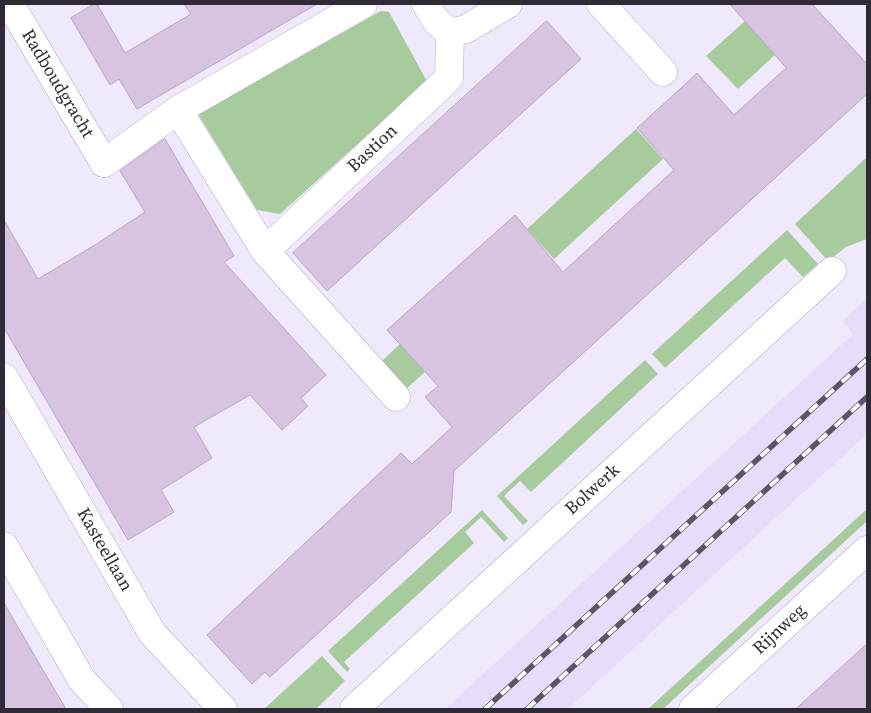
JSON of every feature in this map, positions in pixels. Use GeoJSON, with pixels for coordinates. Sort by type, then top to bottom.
{"type":"FeatureCollection","features":[{"type":"Feature","properties":{"kind":"street","name":"Radboudgracht"},"geometry":{"type":"LineString","coordinates":[[10,4],[104,163],[178,110]]}},
{"type":"Feature","properties":{"kind":"street"},"geometry":{"type":"LineString","coordinates":[[363,4],[178,110],[265,251],[396,397]]}},
{"type":"Feature","properties":{"kind":"street"},"geometry":{"type":"LineString","coordinates":[[426,4],[436,21],[450,34],[466,29],[508,4]]}},
{"type":"Feature","properties":{"kind":"street"},"geometry":{"type":"LineString","coordinates":[[601,4],[663,72]]}},
{"type":"Feature","properties":{"kind":"street","name":"Bastion"},"geometry":{"type":"LineString","coordinates":[[265,251],[449,78],[450,34]]}},
{"type":"Feature","properties":{"kind":"street","name":"Bolwerk"},"geometry":{"type":"LineString","coordinates":[[354,709],[832,271]]}},
{"type":"Feature","properties":{"kind":"street","name":"Kasteellaan"},"geometry":{"type":"LineString","coordinates":[[4,377],[152,633],[223,709]]}},
{"type":"Feature","properties":{"kind":"street"},"geometry":{"type":"LineString","coordinates":[[4,546],[82,680],[109,709]]}},
{"type":"Feature","properties":{"kind":"street","name":"Rijnweg"},"geometry":{"type":"LineString","coordinates":[[693,709],[867,550]]}},
{"type":"Feature","properties":{"kind":"shaded area"},"geometry":{"type":"Polygon","coordinates":[[[867,299],[867,434],[568,709],[445,709],[853,334],[842,321],[867,299]]]}},
{"type":"Feature","properties":{"kind":"green space"},"geometry":{"type":"Polygon","coordinates":[[[764,4],[782,4],[777,53],[738,89],[706,56],[764,4]]]}},
{"type":"Feature","properties":{"kind":"green space"},"geometry":{"type":"Polygon","coordinates":[[[381,11],[389,12],[429,85],[363,139],[280,214],[257,210],[198,114],[381,11]]]}},
{"type":"Feature","properties":{"kind":"green space"},"geometry":{"type":"Polygon","coordinates":[[[636,129],[663,159],[554,259],[527,229],[636,129]]]}},
{"type":"Feature","properties":{"kind":"green space"},"geometry":{"type":"Polygon","coordinates":[[[867,157],[867,239],[846,247],[828,261],[795,224],[867,157]]]}},
{"type":"Feature","properties":{"kind":"green space"},"geometry":{"type":"Polygon","coordinates":[[[787,230],[818,264],[803,277],[785,258],[665,368],[652,354],[787,230]]]}},
{"type":"Feature","properties":{"kind":"green space"},"geometry":{"type":"Polygon","coordinates":[[[400,344],[425,372],[407,388],[382,361],[400,344]]]}},
{"type":"Feature","properties":{"kind":"green space"},"geometry":{"type":"Polygon","coordinates":[[[645,360],[658,374],[531,492],[520,481],[504,496],[528,521],[523,525],[497,496],[645,360]]]}},
{"type":"Feature","properties":{"kind":"green space"},"geometry":{"type":"Polygon","coordinates":[[[867,509],[867,521],[663,709],[648,709],[867,509]]]}},
{"type":"Feature","properties":{"kind":"green space"},"geometry":{"type":"Polygon","coordinates":[[[482,510],[508,538],[504,542],[481,517],[465,532],[474,543],[344,662],[350,669],[347,672],[328,651],[482,510]]]}},
{"type":"Feature","properties":{"kind":"green space"},"geometry":{"type":"Polygon","coordinates":[[[322,656],[345,681],[316,709],[264,709],[322,656]]]}},
{"type":"Feature","properties":{"kind":"building"},"geometry":{"type":"Polygon","coordinates":[[[97,4],[125,53],[191,14],[184,4],[317,4],[137,109],[119,79],[110,85],[71,18],[97,4]]]}},
{"type":"Feature","properties":{"kind":"building"},"geometry":{"type":"Polygon","coordinates":[[[730,4],[812,4],[867,64],[867,94],[454,471],[451,512],[270,677],[265,672],[252,684],[207,635],[401,453],[412,464],[452,427],[425,397],[438,386],[387,330],[515,215],[563,272],[674,170],[637,128],[697,73],[734,115],[786,68],[730,4]]]}},
{"type":"Feature","properties":{"kind":"building"},"geometry":{"type":"Polygon","coordinates":[[[547,21],[581,59],[327,291],[293,253],[547,21]]]}},
{"type":"Feature","properties":{"kind":"building"},"geometry":{"type":"Polygon","coordinates":[[[165,139],[234,256],[224,262],[326,375],[301,398],[308,406],[282,430],[250,395],[194,427],[212,458],[161,490],[174,512],[128,540],[4,328],[4,220],[38,279],[145,212],[120,171],[165,139]]]}},
{"type":"Feature","properties":{"kind":"building"},"geometry":{"type":"Polygon","coordinates":[[[4,603],[47,677],[66,709],[4,709],[4,603]]]}},
{"type":"Feature","properties":{"kind":"building"},"geometry":{"type":"Polygon","coordinates":[[[867,644],[867,709],[796,709],[867,644]]]}},
{"type":"Feature","properties":{"kind":"railway"},"geometry":{"type":"LineString","coordinates":[[485,709],[867,359]]}},
{"type":"Feature","properties":{"kind":"railway"},"geometry":{"type":"LineString","coordinates":[[527,709],[867,397]]}}]}
